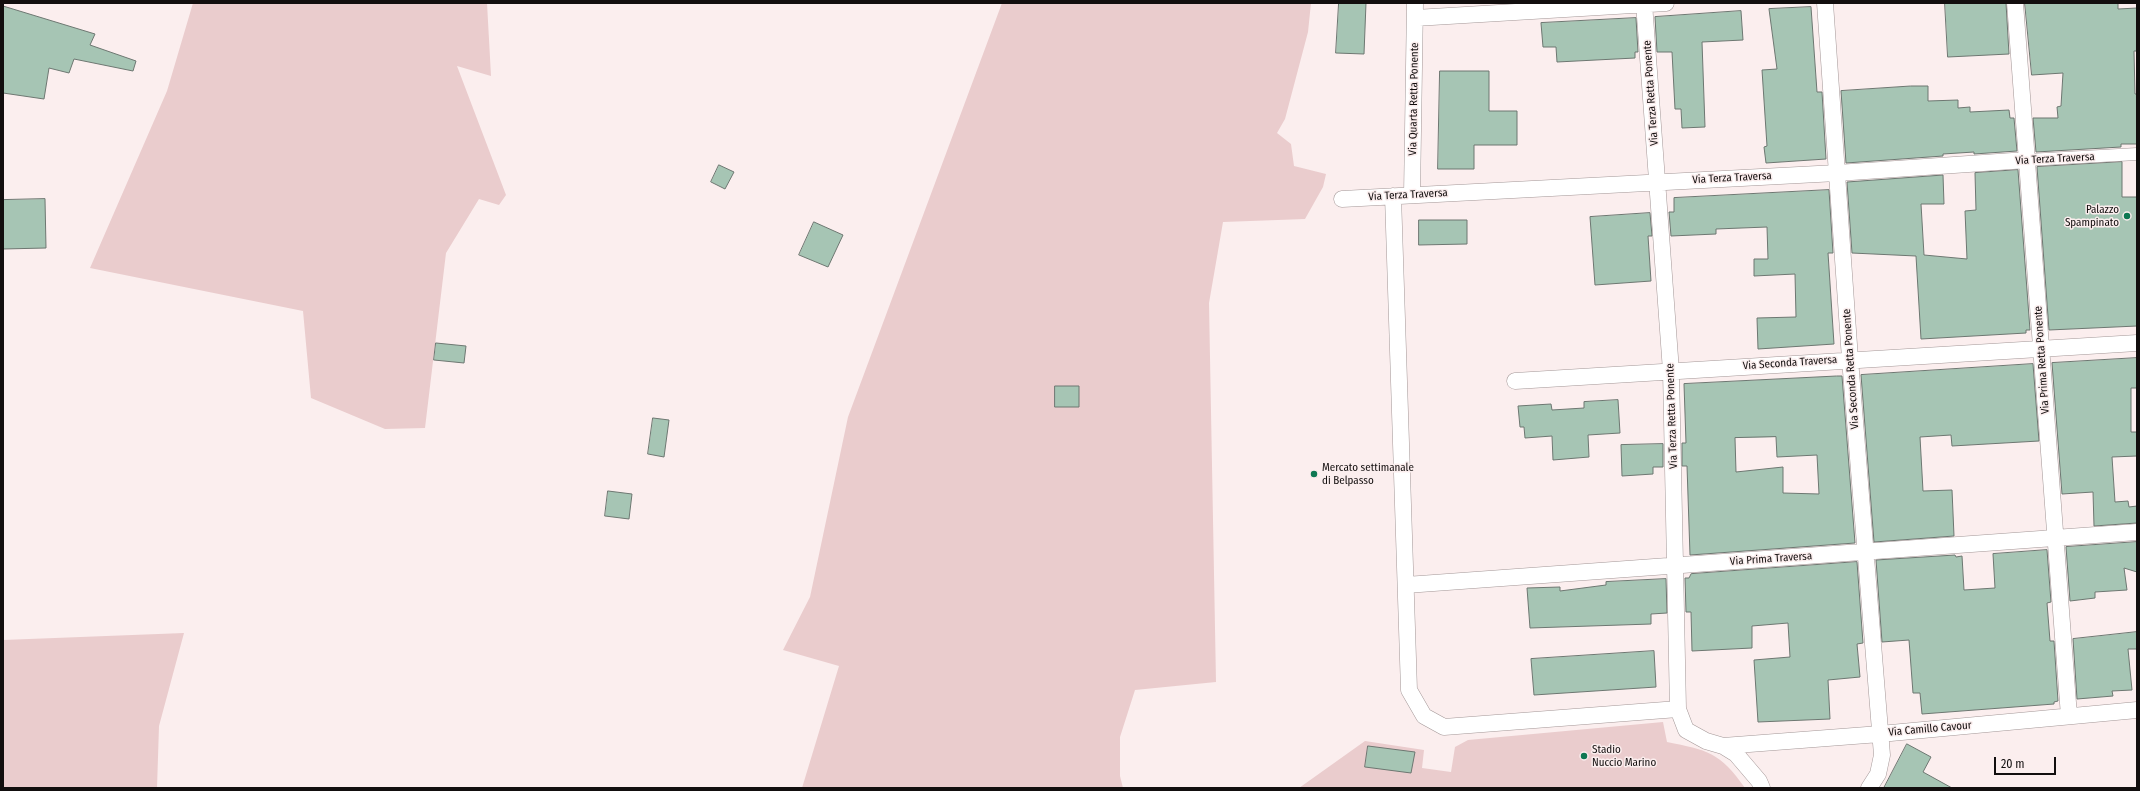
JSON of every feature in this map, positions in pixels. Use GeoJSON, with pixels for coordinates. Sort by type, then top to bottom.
{"type":"FeatureCollection","features":[{"type":"Feature","properties":{"kind":"street"},"geometry":{"type":"LineString","coordinates":[[1415,10],[1666,3]]}},
{"type":"Feature","properties":{"kind":"street","name":"Via Seconda Retta Ponente"},"geometry":{"type":"LineString","coordinates":[[1825,3],[1850,359],[1882,754],[1878,774],[1869,788]]}},
{"type":"Feature","properties":{"kind":"street","name":"Via Prima Retta Ponente"},"geometry":{"type":"LineString","coordinates":[[2014,3],[2069,716]]}},
{"type":"Feature","properties":{"kind":"street","name":"Via Terza Retta Ponente"},"geometry":{"type":"LineString","coordinates":[[1644,4],[1671,371],[1678,709],[1686,730],[1706,741],[1723,746],[1736,754],[1759,781],[1762,788]]}},
{"type":"Feature","properties":{"kind":"street","name":"Via Quarta Retta Ponente"},"geometry":{"type":"LineString","coordinates":[[1412,195],[1415,10]]}},
{"type":"Feature","properties":{"kind":"street","name":"Via Terza Traversa"},"geometry":{"type":"LineString","coordinates":[[1342,199],[1837,173],[2137,154]]}},
{"type":"Feature","properties":{"kind":"street"},"geometry":{"type":"LineString","coordinates":[[1393,196],[1409,690],[1424,716],[1444,727],[1678,709]]}},
{"type":"Feature","properties":{"kind":"street","name":"Via Seconda Traversa"},"geometry":{"type":"LineString","coordinates":[[1515,381],[1850,359],[2137,343]]}},
{"type":"Feature","properties":{"kind":"street","name":"Via Prima Traversa"},"geometry":{"type":"LineString","coordinates":[[1406,585],[2137,532]]}},
{"type":"Feature","properties":{"kind":"street","name":"Via Camillo Cavour"},"geometry":{"type":"LineString","coordinates":[[1723,746],[1880,734],[2137,710]]}},
{"type":"Feature","properties":{"kind":"shaded area"},"geometry":{"type":"Polygon","coordinates":[[[193,3],[487,3],[491,76],[457,66],[506,195],[499,205],[479,199],[446,253],[425,428],[385,429],[311,398],[303,311],[90,268],[167,91],[193,3]]]}},
{"type":"Feature","properties":{"kind":"shaded area"},"geometry":{"type":"Polygon","coordinates":[[[1002,3],[1311,3],[1308,32],[1285,119],[1277,133],[1291,144],[1294,166],[1326,174],[1323,187],[1305,219],[1223,222],[1209,303],[1216,682],[1135,690],[1120,737],[1120,776],[1123,788],[802,788],[839,666],[783,650],[810,597],[848,417],[1002,3]]]}},
{"type":"Feature","properties":{"kind":"shaded area"},"geometry":{"type":"Polygon","coordinates":[[[184,633],[159,726],[157,788],[3,788],[3,640],[184,633]]]}},
{"type":"Feature","properties":{"kind":"shaded area","name":"Stadio Nuccio Marino"},"geometry":{"type":"Polygon","coordinates":[[[1663,722],[1667,742],[1712,754],[1728,767],[1745,788],[1299,788],[1365,741],[1424,750],[1422,768],[1451,772],[1455,747],[1468,740],[1663,722]]]}},
{"type":"Feature","properties":{"kind":"building"},"geometry":{"type":"Polygon","coordinates":[[[1339,3],[1366,3],[1364,54],[1336,53],[1339,3]]]}},
{"type":"Feature","properties":{"kind":"building"},"geometry":{"type":"Polygon","coordinates":[[[1945,3],[2006,3],[2009,54],[1948,57],[1945,3]]]}},
{"type":"Feature","properties":{"kind":"building"},"geometry":{"type":"Polygon","coordinates":[[[2025,3],[2118,3],[2118,9],[2137,8],[2137,51],[2134,51],[2135,94],[2137,94],[2137,144],[2121,144],[2121,147],[2036,152],[2033,118],[2058,118],[2057,107],[2061,106],[2063,73],[2032,75],[2025,3]]]}},
{"type":"Feature","properties":{"kind":"building"},"geometry":{"type":"Polygon","coordinates":[[[3,6],[95,34],[90,45],[136,61],[133,71],[74,59],[69,73],[49,68],[44,99],[3,93],[3,6]]]}},
{"type":"Feature","properties":{"kind":"building"},"geometry":{"type":"Polygon","coordinates":[[[1811,7],[1817,92],[1822,92],[1826,159],[1766,163],[1764,147],[1767,146],[1762,70],[1777,69],[1769,9],[1811,7]]]}},
{"type":"Feature","properties":{"kind":"building"},"geometry":{"type":"Polygon","coordinates":[[[1741,11],[1743,40],[1702,42],[1705,127],[1682,128],[1681,109],[1675,109],[1672,52],[1657,52],[1655,17],[1741,11]]]}},
{"type":"Feature","properties":{"kind":"building"},"geometry":{"type":"Polygon","coordinates":[[[1636,18],[1638,52],[1635,52],[1635,58],[1557,62],[1556,47],[1543,47],[1541,23],[1636,18]]]}},
{"type":"Feature","properties":{"kind":"building"},"geometry":{"type":"Polygon","coordinates":[[[1440,71],[1489,71],[1489,111],[1517,111],[1517,145],[1474,145],[1474,169],[1438,169],[1440,71]]]}},
{"type":"Feature","properties":{"kind":"building"},"geometry":{"type":"Polygon","coordinates":[[[1928,86],[1928,101],[1958,100],[1958,108],[1970,107],[1970,112],[2009,110],[2010,118],[2014,118],[2017,151],[1974,154],[1974,152],[1943,154],[1943,156],[1846,163],[1841,91],[1928,86]]]}},
{"type":"Feature","properties":{"kind":"building"},"geometry":{"type":"Polygon","coordinates":[[[2122,162],[2122,197],[2137,197],[2137,326],[2049,330],[2037,167],[2122,162]]]}},
{"type":"Feature","properties":{"kind":"building"},"geometry":{"type":"Polygon","coordinates":[[[719,165],[734,172],[725,189],[711,182],[719,165]]]}},
{"type":"Feature","properties":{"kind":"building"},"geometry":{"type":"Polygon","coordinates":[[[2018,170],[2030,330],[2026,330],[2026,333],[1921,339],[1916,256],[1852,253],[1847,182],[1943,175],[1944,204],[1921,204],[1924,255],[1967,259],[1965,211],[1976,210],[1975,173],[2018,170]]]}},
{"type":"Feature","properties":{"kind":"building"},"geometry":{"type":"Polygon","coordinates":[[[1829,190],[1833,253],[1828,253],[1834,344],[1758,349],[1757,318],[1796,317],[1795,274],[1754,276],[1754,259],[1768,259],[1767,227],[1716,229],[1716,234],[1671,236],[1669,212],[1674,212],[1674,198],[1829,190]]]}},
{"type":"Feature","properties":{"kind":"building"},"geometry":{"type":"Polygon","coordinates":[[[45,199],[46,248],[3,249],[3,200],[45,199]]]}},
{"type":"Feature","properties":{"kind":"building"},"geometry":{"type":"Polygon","coordinates":[[[1650,213],[1652,236],[1648,236],[1651,281],[1595,285],[1590,217],[1650,213]]]}},
{"type":"Feature","properties":{"kind":"building"},"geometry":{"type":"Polygon","coordinates":[[[1419,220],[1467,220],[1467,244],[1419,245],[1419,220]]]}},
{"type":"Feature","properties":{"kind":"building"},"geometry":{"type":"Polygon","coordinates":[[[814,222],[843,235],[828,267],[799,255],[814,222]]]}},
{"type":"Feature","properties":{"kind":"building"},"geometry":{"type":"Polygon","coordinates":[[[436,343],[466,346],[464,363],[434,360],[436,343]]]}},
{"type":"Feature","properties":{"kind":"building"},"geometry":{"type":"Polygon","coordinates":[[[2137,358],[2137,388],[2131,388],[2131,432],[2137,432],[2137,456],[2112,457],[2115,502],[2128,501],[2129,507],[2137,506],[2137,523],[2094,526],[2093,492],[2062,494],[2052,363],[2137,358]]]}},
{"type":"Feature","properties":{"kind":"building"},"geometry":{"type":"Polygon","coordinates":[[[2033,364],[2039,441],[1952,446],[1951,435],[1920,437],[1923,491],[1952,490],[1954,536],[1874,542],[1861,375],[2033,364]]]}},
{"type":"Feature","properties":{"kind":"building"},"geometry":{"type":"Polygon","coordinates":[[[1842,376],[1855,543],[1690,555],[1687,466],[1682,466],[1682,443],[1686,443],[1684,384],[1842,376]],[[1776,437],[1735,438],[1736,472],[1783,467],[1783,493],[1819,494],[1817,455],[1777,457],[1776,437]]]}},
{"type":"Feature","properties":{"kind":"building"},"geometry":{"type":"Polygon","coordinates":[[[1055,386],[1079,386],[1079,407],[1055,407],[1055,386]]]}},
{"type":"Feature","properties":{"kind":"building"},"geometry":{"type":"Polygon","coordinates":[[[1618,400],[1620,433],[1588,435],[1589,457],[1553,460],[1552,436],[1525,438],[1524,427],[1520,427],[1518,406],[1551,404],[1552,410],[1584,408],[1584,402],[1618,400]]]}},
{"type":"Feature","properties":{"kind":"building"},"geometry":{"type":"Polygon","coordinates":[[[653,418],[669,420],[664,457],[648,454],[653,418]]]}},
{"type":"Feature","properties":{"kind":"building"},"geometry":{"type":"Polygon","coordinates":[[[1663,444],[1663,467],[1653,467],[1653,474],[1622,476],[1621,445],[1663,444]]]}},
{"type":"Feature","properties":{"kind":"building"},"geometry":{"type":"Polygon","coordinates":[[[608,491],[632,494],[629,519],[605,516],[608,491]]]}},
{"type":"Feature","properties":{"kind":"building"},"geometry":{"type":"Polygon","coordinates":[[[2137,542],[2137,572],[2124,568],[2127,590],[2095,592],[2095,598],[2070,601],[2066,547],[2137,542]]]}},
{"type":"Feature","properties":{"kind":"building"},"geometry":{"type":"Polygon","coordinates":[[[2047,550],[2051,602],[2047,603],[2050,641],[2054,641],[2058,701],[2054,702],[2054,704],[1922,714],[1920,693],[1913,693],[1909,640],[1882,642],[1876,560],[1955,555],[1956,557],[1962,556],[1964,590],[1995,588],[1993,554],[2047,550]]]}},
{"type":"Feature","properties":{"kind":"building"},"geometry":{"type":"Polygon","coordinates":[[[1857,562],[1863,643],[1857,644],[1860,677],[1828,680],[1830,719],[1758,722],[1754,660],[1790,657],[1788,623],[1752,626],[1752,648],[1692,651],[1691,612],[1686,612],[1685,578],[1689,578],[1691,574],[1857,562]]]}},
{"type":"Feature","properties":{"kind":"building"},"geometry":{"type":"Polygon","coordinates":[[[1666,579],[1667,613],[1651,614],[1651,624],[1530,628],[1527,588],[1560,587],[1560,591],[1606,585],[1606,582],[1666,579]]]}},
{"type":"Feature","properties":{"kind":"building"},"geometry":{"type":"Polygon","coordinates":[[[2137,632],[2137,649],[2128,649],[2132,690],[2112,691],[2113,696],[2077,699],[2073,639],[2137,632]]]}},
{"type":"Feature","properties":{"kind":"building"},"geometry":{"type":"Polygon","coordinates":[[[1654,651],[1656,687],[1534,695],[1531,659],[1654,651]]]}},
{"type":"Feature","properties":{"kind":"building"},"geometry":{"type":"Polygon","coordinates":[[[1907,744],[1931,757],[1923,772],[1952,788],[1884,788],[1907,744]]]}},
{"type":"Feature","properties":{"kind":"building"},"geometry":{"type":"Polygon","coordinates":[[[1368,746],[1415,752],[1411,773],[1365,767],[1368,746]]]}},
{"type":"Feature","properties":{"kind":"place","name":"Palazzo Spampinato"},"geometry":{"type":"Point","coordinates":[2127,216]}},
{"type":"Feature","properties":{"kind":"place","name":"Mercato settimanale di Belpasso"},"geometry":{"type":"Point","coordinates":[1314,474]}},
{"type":"Feature","properties":{"kind":"place","name":"Stadio Nuccio Marino"},"geometry":{"type":"Point","coordinates":[1584,756]}}]}
